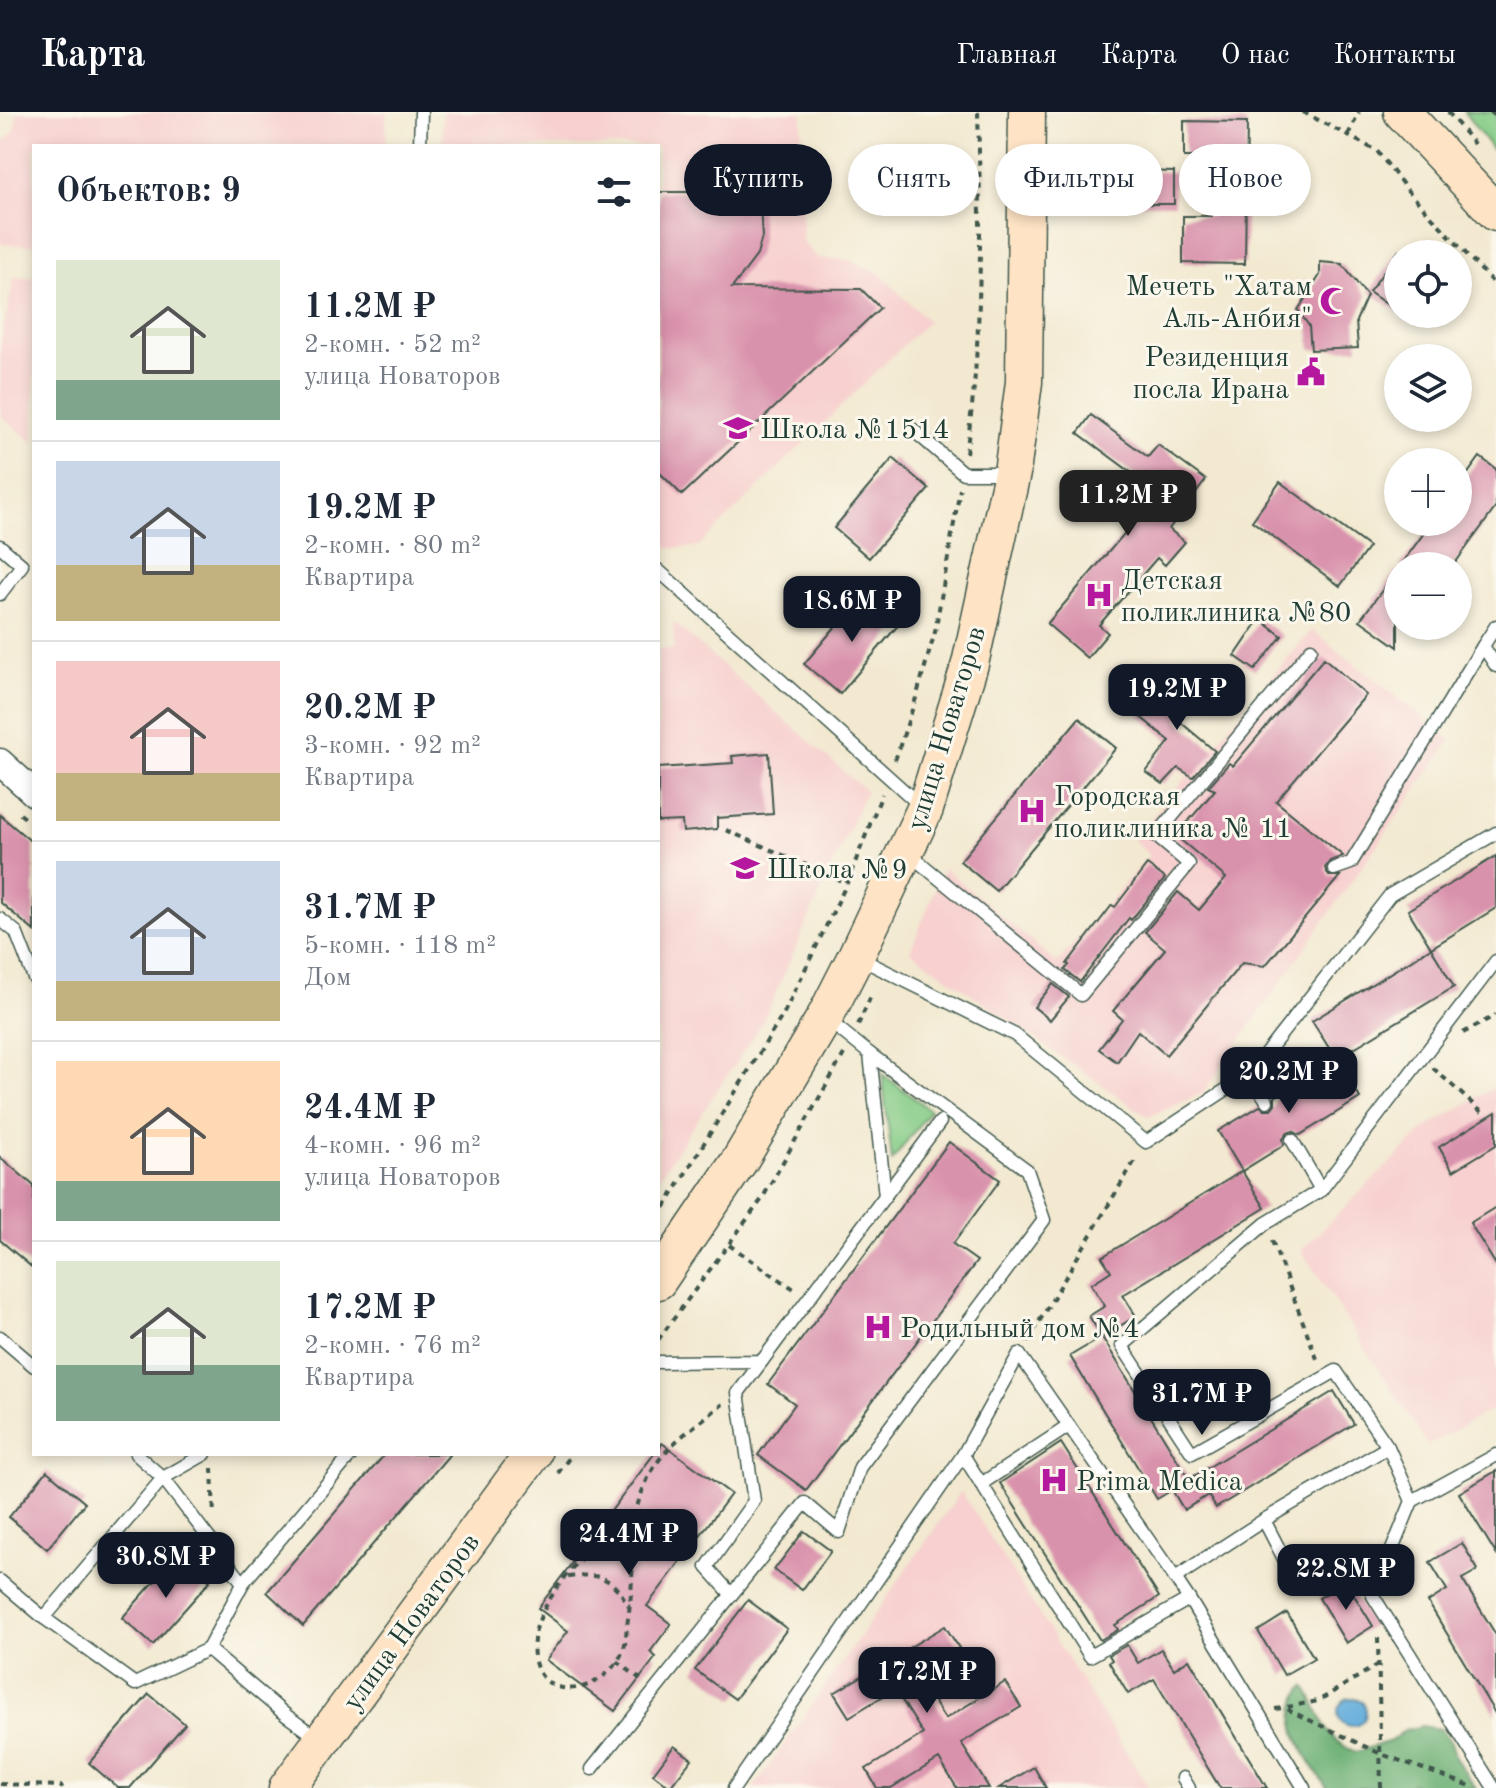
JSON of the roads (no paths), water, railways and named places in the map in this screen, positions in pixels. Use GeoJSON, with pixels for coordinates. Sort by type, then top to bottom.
{"type":"FeatureCollection","features":[{"type":"Feature","properties":{"kind":"street","name":"улица Новаторов"},"geometry":{"type":"LineString","coordinates":[[660,1276],[740,1160],[825,1017],[925,809],[970,664],[1012,473],[1024,382],[1027,112]]}},
{"type":"Feature","properties":{"kind":"street"},"geometry":{"type":"LineString","coordinates":[[1402,112],[1496,213]]}},
{"type":"Feature","properties":{"kind":"street"},"geometry":{"type":"LineString","coordinates":[[0,762],[32,791]]}},
{"type":"Feature","properties":{"kind":"street","name":"улица Новаторов"},"geometry":{"type":"LineString","coordinates":[[290,1787],[532,1456]]}},
{"type":"Feature","properties":{"kind":"lane"},"geometry":{"type":"LineString","coordinates":[[420,144],[421,112]]}},
{"type":"Feature","properties":{"kind":"lane"},"geometry":{"type":"LineString","coordinates":[[912,429],[963,473],[1012,473]]}},
{"type":"Feature","properties":{"kind":"lane"},"geometry":{"type":"LineString","coordinates":[[0,546],[22,565],[0,594]]}},
{"type":"Feature","properties":{"kind":"lane"},"geometry":{"type":"LineString","coordinates":[[660,572],[925,809]]}},
{"type":"Feature","properties":{"kind":"lane"},"geometry":{"type":"LineString","coordinates":[[1334,869],[1351,863],[1496,626]]}},
{"type":"Feature","properties":{"kind":"lane"},"geometry":{"type":"LineString","coordinates":[[1483,646],[1496,666]]}},
{"type":"Feature","properties":{"kind":"lane"},"geometry":{"type":"LineString","coordinates":[[906,851],[1081,995],[1189,864],[1156,836],[1311,649]]}},
{"type":"Feature","properties":{"kind":"lane"},"geometry":{"type":"LineString","coordinates":[[856,956],[1015,1035],[1146,1142],[1250,1074],[1390,895],[1496,833]]}},
{"type":"Feature","properties":{"kind":"lane"},"geometry":{"type":"LineString","coordinates":[[0,919],[16,932],[32,973]]}},
{"type":"Feature","properties":{"kind":"lane"},"geometry":{"type":"LineString","coordinates":[[1412,1501],[1388,1447],[1336,1371],[1192,1453],[1122,1346],[1265,1224],[1321,1190],[1496,961]]}},
{"type":"Feature","properties":{"kind":"lane"},"geometry":{"type":"LineString","coordinates":[[592,1769],[805,1503],[839,1532],[860,1467],[1044,1220],[1027,1170],[825,1017]]}},
{"type":"Feature","properties":{"kind":"lane"},"geometry":{"type":"LineString","coordinates":[[870,1054],[885,1196]]}},
{"type":"Feature","properties":{"kind":"lane"},"geometry":{"type":"LineString","coordinates":[[1250,1074],[1267,1101]]}},
{"type":"Feature","properties":{"kind":"lane"},"geometry":{"type":"LineString","coordinates":[[731,1594],[707,1567],[754,1501],[738,1393],[940,1122]]}},
{"type":"Feature","properties":{"kind":"lane"},"geometry":{"type":"LineString","coordinates":[[1292,1140],[1321,1190]]}},
{"type":"Feature","properties":{"kind":"lane"},"geometry":{"type":"LineString","coordinates":[[0,1337],[32,1364]]}},
{"type":"Feature","properties":{"kind":"lane"},"geometry":{"type":"LineString","coordinates":[[734,1788],[963,1455],[1019,1354],[1189,1599],[1304,1788]]}},
{"type":"Feature","properties":{"kind":"lane"},"geometry":{"type":"LineString","coordinates":[[660,1362],[762,1361]]}},
{"type":"Feature","properties":{"kind":"lane"},"geometry":{"type":"LineString","coordinates":[[981,1484],[1069,1426]]}},
{"type":"Feature","properties":{"kind":"lane"},"geometry":{"type":"LineString","coordinates":[[1175,1578],[1264,1520],[1388,1447]]}},
{"type":"Feature","properties":{"kind":"lane"},"geometry":{"type":"LineString","coordinates":[[963,1455],[1090,1656],[1189,1599]]}},
{"type":"Feature","properties":{"kind":"lane"},"geometry":{"type":"LineString","coordinates":[[1494,1788],[1373,1596],[1412,1501],[1496,1455]]}},
{"type":"Feature","properties":{"kind":"lane"},"geometry":{"type":"LineString","coordinates":[[138,1456],[163,1478],[243,1583]]}},
{"type":"Feature","properties":{"kind":"lane"},"geometry":{"type":"LineString","coordinates":[[44,1618],[163,1478],[202,1456]]}},
{"type":"Feature","properties":{"kind":"lane"},"geometry":{"type":"LineString","coordinates":[[0,1582],[135,1684],[208,1649],[243,1583],[350,1456]]}},
{"type":"Feature","properties":{"kind":"lane"},"geometry":{"type":"LineString","coordinates":[[1264,1520],[1298,1586]]}},
{"type":"Feature","properties":{"kind":"lane"},"geometry":{"type":"LineString","coordinates":[[208,1649],[287,1716],[322,1741]]}},
{"type":"Feature","properties":{"kind":"water"},"geometry":{"type":"Polygon","coordinates":[[[1352,1698],[1362,1702],[1366,1712],[1362,1722],[1352,1726],[1342,1722],[1338,1712],[1342,1702],[1352,1698]]]}},
{"type":"Feature","properties":{"kind":"place","name":"Мечеть \"Хатам Аль-Анбия\""},"geometry":{"type":"Point","coordinates":[1334,301]}},
{"type":"Feature","properties":{"kind":"place","name":"Резиденция посла Ирана"},"geometry":{"type":"Point","coordinates":[1311,372]}},
{"type":"Feature","properties":{"kind":"place","name":"Школа №1514"},"geometry":{"type":"Point","coordinates":[738,428]}},
{"type":"Feature","properties":{"kind":"place","name":"Детская поликлиника №80"},"geometry":{"type":"Point","coordinates":[1099,595]}},
{"type":"Feature","properties":{"kind":"place","name":"Городская поликлиника № 11"},"geometry":{"type":"Point","coordinates":[1032,811]}},
{"type":"Feature","properties":{"kind":"place","name":"Школа №9"},"geometry":{"type":"Point","coordinates":[745,868]}},
{"type":"Feature","properties":{"kind":"place","name":"Родильный дом №4"},"geometry":{"type":"Point","coordinates":[878,1327]}},
{"type":"Feature","properties":{"kind":"place","name":"Prima Medica"},"geometry":{"type":"Point","coordinates":[1054,1480]}}]}
